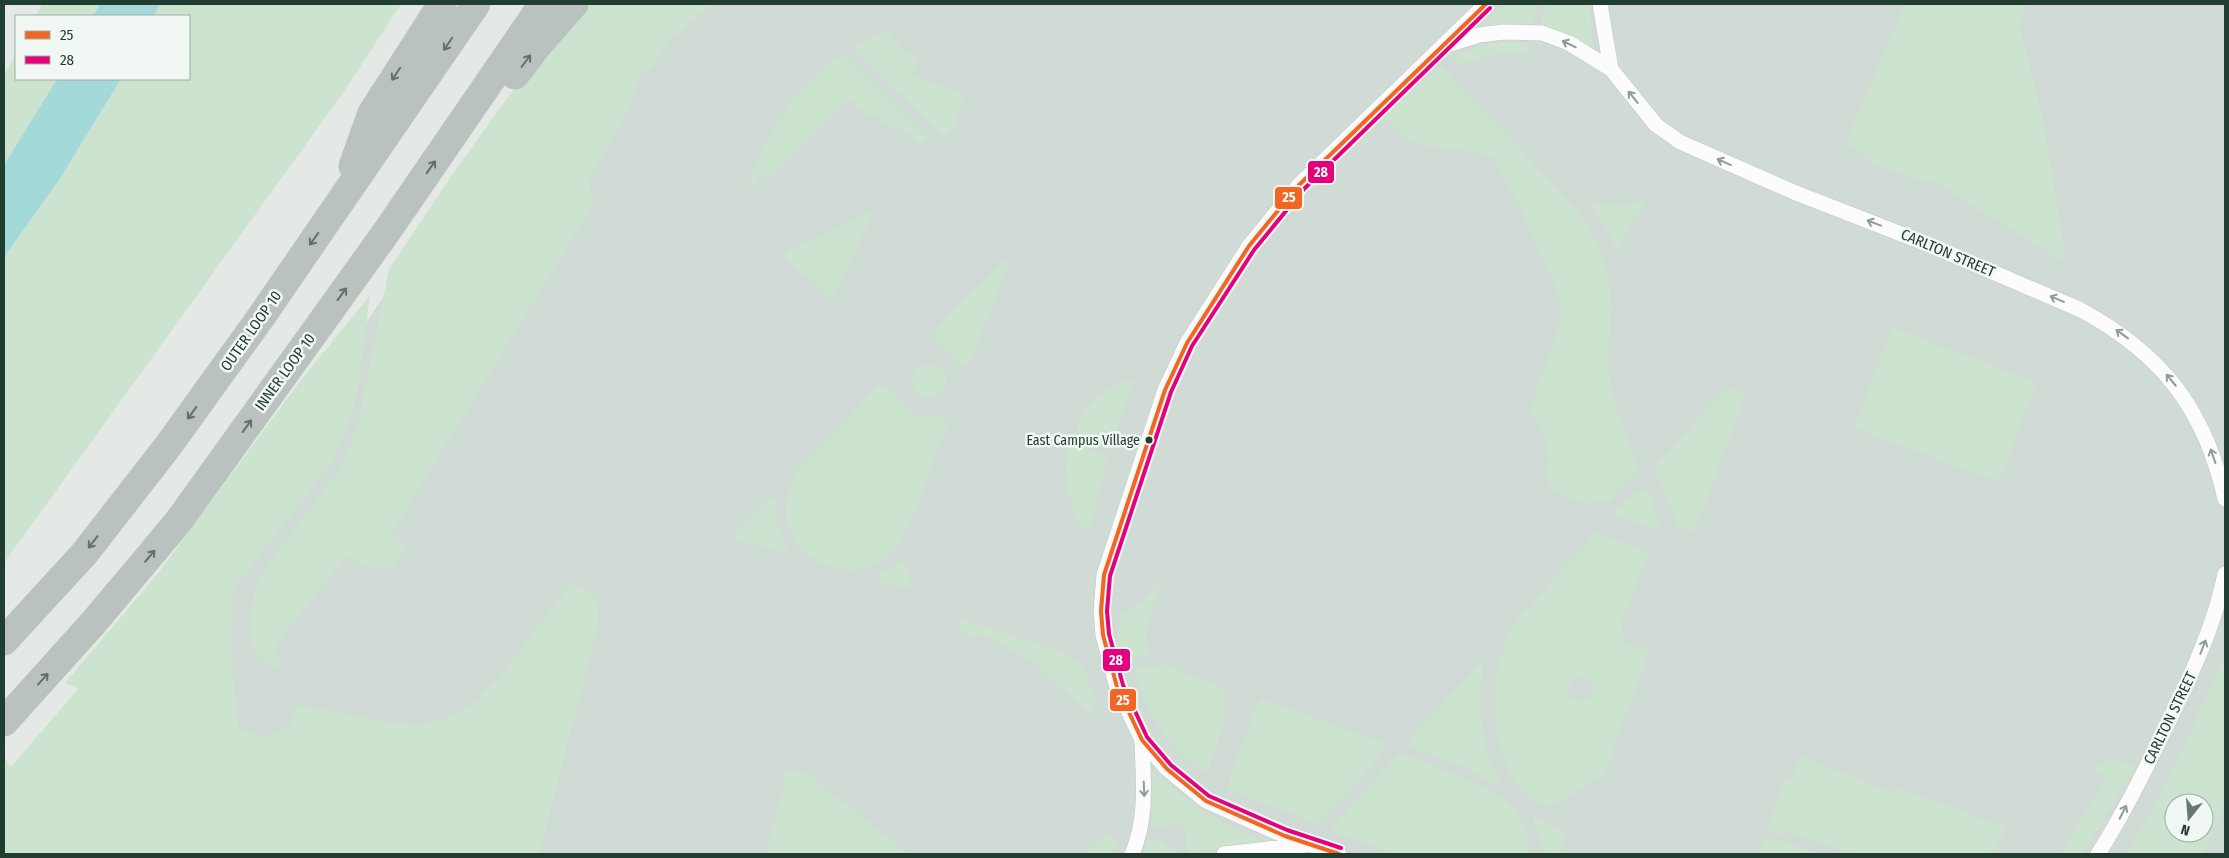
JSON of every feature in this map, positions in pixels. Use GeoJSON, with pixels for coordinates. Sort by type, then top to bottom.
{"type":"FeatureCollection","features":[{"type":"Feature","properties":{"kind":"highway"},"geometry":{"type":"LineString","coordinates":[[342,199],[372,113],[442,4]]}},
{"type":"Feature","properties":{"kind":"highway","name":"OUTER LOOP 10"},"geometry":{"type":"LineString","coordinates":[[4,641],[84,554],[168,446],[342,199],[476,4]]}},
{"type":"Feature","properties":{"kind":"highway","name":"INNER LOOP 10"},"geometry":{"type":"LineString","coordinates":[[4,722],[94,622],[178,522],[455,133],[542,4]]}},
{"type":"Feature","properties":{"kind":"highway"},"geometry":{"type":"LineString","coordinates":[[455,133],[499,96],[538,44],[574,4]]}},
{"type":"Feature","properties":{"kind":"street"},"geometry":{"type":"LineString","coordinates":[[1339,854],[1309,845],[1241,818],[1206,801],[1167,770],[1142,740],[1117,687],[1103,634],[1101,611],[1104,575],[1165,390],[1186,343],[1208,307],[1271,216],[1299,185],[1486,4]]}},
{"type":"Feature","properties":{"kind":"street"},"geometry":{"type":"LineString","coordinates":[[1600,4],[1611,69]]}},
{"type":"Feature","properties":{"kind":"street"},"geometry":{"type":"LineString","coordinates":[[1443,46],[1479,35],[1504,32],[1542,33],[1569,43],[1611,69]]}},
{"type":"Feature","properties":{"kind":"street","name":"CARLTON STREET"},"geometry":{"type":"LineString","coordinates":[[1611,69],[1656,125],[1680,142],[1791,191],[1932,246],[2081,310],[2120,332],[2143,350],[2173,382],[2195,414],[2210,446],[2220,475],[2225,499]]}},
{"type":"Feature","properties":{"kind":"street","name":"CARLTON STREET"},"geometry":{"type":"LineString","coordinates":[[2098,854],[2118,821],[2196,666],[2219,603],[2225,574]]}},
{"type":"Feature","properties":{"kind":"street"},"geometry":{"type":"LineString","coordinates":[[1132,854],[1141,829],[1144,803],[1142,740]]}},
{"type":"Feature","properties":{"kind":"street"},"geometry":{"type":"LineString","coordinates":[[1224,854],[1309,845]]}},
{"type":"Feature","properties":{"kind":"shaded area"},"geometry":{"type":"Polygon","coordinates":[[[603,4],[2225,4],[2225,854],[4,854],[509,113],[603,4]]]}},
{"type":"Feature","properties":{"kind":"green space"},"geometry":{"type":"Polygon","coordinates":[[[42,4],[100,4],[94,15],[36,15],[42,4]]]}},
{"type":"Feature","properties":{"kind":"green space"},"geometry":{"type":"Polygon","coordinates":[[[160,4],[401,4],[345,90],[4,563],[4,257],[59,180],[120,80],[190,80],[190,15],[154,15],[160,4]]]}},
{"type":"Feature","properties":{"kind":"green space"},"geometry":{"type":"Polygon","coordinates":[[[584,4],[711,4],[669,41],[656,59],[652,69],[644,69],[625,115],[588,181],[594,203],[391,534],[407,545],[393,567],[389,569],[364,567],[347,555],[273,648],[281,664],[276,669],[257,654],[252,639],[254,596],[262,573],[341,469],[358,424],[389,269],[454,172],[500,108],[548,45],[584,4]]]}},
{"type":"Feature","properties":{"kind":"green space"},"geometry":{"type":"Polygon","coordinates":[[[1505,4],[1539,4],[1531,25],[1487,26],[1484,24],[1505,4]]]}},
{"type":"Feature","properties":{"kind":"green space"},"geometry":{"type":"Polygon","coordinates":[[[1547,4],[1589,4],[1593,47],[1566,33],[1540,26],[1547,4]]]}},
{"type":"Feature","properties":{"kind":"green space"},"geometry":{"type":"Polygon","coordinates":[[[1905,4],[2026,4],[2019,25],[2043,120],[2066,263],[1938,184],[1880,168],[1846,142],[1905,4]]]}},
{"type":"Feature","properties":{"kind":"green space"},"geometry":{"type":"Polygon","coordinates":[[[888,30],[893,40],[900,45],[900,49],[918,57],[913,76],[964,94],[953,128],[944,137],[857,52],[856,48],[858,45],[888,30]]]}},
{"type":"Feature","properties":{"kind":"green space"},"geometry":{"type":"Polygon","coordinates":[[[1530,43],[1529,50],[1524,55],[1500,54],[1463,64],[1458,64],[1452,57],[1486,44],[1530,43]]]}},
{"type":"Feature","properties":{"kind":"green space"},"geometry":{"type":"Polygon","coordinates":[[[15,55],[15,80],[56,80],[4,165],[4,76],[15,55]]]}},
{"type":"Feature","properties":{"kind":"green space"},"geometry":{"type":"Polygon","coordinates":[[[842,56],[848,58],[927,137],[920,144],[898,125],[892,130],[874,113],[869,117],[848,98],[770,179],[764,173],[746,192],[762,153],[783,115],[795,98],[809,82],[842,56]]]}},
{"type":"Feature","properties":{"kind":"green space"},"geometry":{"type":"Polygon","coordinates":[[[1441,66],[1577,210],[1588,226],[1601,253],[1607,272],[1610,293],[1610,386],[1616,410],[1639,468],[1608,503],[1596,499],[1593,506],[1564,496],[1554,489],[1548,481],[1549,454],[1547,442],[1540,427],[1529,413],[1533,406],[1561,319],[1559,295],[1521,209],[1493,158],[1484,154],[1416,144],[1406,139],[1385,117],[1441,66]]]}},
{"type":"Feature","properties":{"kind":"green space"},"geometry":{"type":"Polygon","coordinates":[[[1592,202],[1618,207],[1644,202],[1646,206],[1630,226],[1619,249],[1616,250],[1609,232],[1590,205],[1592,202]]]}},
{"type":"Feature","properties":{"kind":"green space"},"geometry":{"type":"Polygon","coordinates":[[[870,212],[872,215],[833,297],[829,298],[786,257],[788,252],[870,212]]]}},
{"type":"Feature","properties":{"kind":"green space"},"geometry":{"type":"Polygon","coordinates":[[[1005,259],[1009,262],[971,361],[960,366],[955,358],[933,337],[933,333],[1005,259]]]}},
{"type":"Feature","properties":{"kind":"green space"},"geometry":{"type":"Polygon","coordinates":[[[370,295],[358,387],[351,415],[332,462],[233,589],[231,653],[238,730],[268,737],[292,725],[295,705],[402,725],[425,724],[445,719],[478,699],[492,686],[545,616],[573,583],[597,599],[598,625],[539,854],[4,854],[4,757],[11,767],[78,689],[65,683],[159,572],[298,384],[370,295]]]}},
{"type":"Feature","properties":{"kind":"green space"},"geometry":{"type":"Polygon","coordinates":[[[1892,328],[2036,382],[1999,482],[1854,428],[1892,328]]]}},
{"type":"Feature","properties":{"kind":"green space"},"geometry":{"type":"Polygon","coordinates":[[[929,364],[941,369],[946,381],[941,393],[929,398],[917,393],[912,381],[917,369],[929,364]]]}},
{"type":"Feature","properties":{"kind":"green space"},"geometry":{"type":"Polygon","coordinates":[[[1135,379],[1112,445],[1084,435],[1078,430],[1078,421],[1095,400],[1118,384],[1135,379]]]}},
{"type":"Feature","properties":{"kind":"green space"},"geometry":{"type":"Polygon","coordinates":[[[879,386],[892,390],[906,408],[917,415],[931,416],[940,414],[947,425],[915,511],[891,553],[877,563],[862,568],[847,570],[831,567],[817,561],[804,551],[794,538],[786,517],[788,496],[797,471],[879,386]]]}},
{"type":"Feature","properties":{"kind":"green space"},"geometry":{"type":"Polygon","coordinates":[[[1727,388],[1745,395],[1694,531],[1679,526],[1654,468],[1727,388]]]}},
{"type":"Feature","properties":{"kind":"green space"},"geometry":{"type":"Polygon","coordinates":[[[1077,444],[1108,456],[1088,530],[1081,524],[1076,515],[1067,479],[1069,447],[1077,444]]]}},
{"type":"Feature","properties":{"kind":"green space"},"geometry":{"type":"Polygon","coordinates":[[[1641,489],[1647,490],[1660,526],[1655,529],[1617,515],[1615,511],[1641,489]]]}},
{"type":"Feature","properties":{"kind":"green space"},"geometry":{"type":"Polygon","coordinates":[[[770,499],[775,502],[777,526],[788,549],[786,553],[735,539],[736,534],[770,499]]]}},
{"type":"Feature","properties":{"kind":"green space"},"geometry":{"type":"Polygon","coordinates":[[[1597,532],[1649,553],[1621,623],[1624,643],[1649,651],[1604,774],[1560,802],[1538,804],[1526,795],[1509,772],[1501,749],[1496,728],[1495,681],[1509,630],[1597,532]],[[1580,676],[1573,679],[1568,691],[1571,697],[1579,702],[1588,700],[1595,690],[1592,681],[1580,676]]]}},
{"type":"Feature","properties":{"kind":"green space"},"geometry":{"type":"Polygon","coordinates":[[[901,561],[904,564],[911,584],[910,587],[906,589],[881,582],[878,577],[879,574],[901,561]]]}},
{"type":"Feature","properties":{"kind":"green space"},"geometry":{"type":"Polygon","coordinates":[[[1163,579],[1147,625],[1147,643],[1150,651],[1146,655],[1122,661],[1116,638],[1120,616],[1141,602],[1163,579]]]}},
{"type":"Feature","properties":{"kind":"green space"},"geometry":{"type":"Polygon","coordinates":[[[958,618],[1066,654],[1084,667],[1096,704],[1089,713],[1036,664],[985,634],[967,637],[958,627],[958,618]]]}},
{"type":"Feature","properties":{"kind":"green space"},"geometry":{"type":"Polygon","coordinates":[[[2225,656],[2225,806],[2214,829],[2214,793],[2164,793],[2164,843],[2207,843],[2202,854],[2128,854],[2174,768],[2225,656]]]}},
{"type":"Feature","properties":{"kind":"green space"},"geometry":{"type":"Polygon","coordinates":[[[1483,660],[1480,694],[1481,720],[1491,762],[1500,781],[1497,785],[1467,769],[1409,746],[1412,737],[1483,660]]]}},
{"type":"Feature","properties":{"kind":"green space"},"geometry":{"type":"Polygon","coordinates":[[[1166,665],[1224,688],[1225,718],[1208,771],[1196,766],[1184,757],[1172,744],[1151,712],[1133,667],[1166,665]]]}},
{"type":"Feature","properties":{"kind":"green space"},"geometry":{"type":"Polygon","coordinates":[[[1260,698],[1388,745],[1344,797],[1317,824],[1230,790],[1229,781],[1260,698]]]}},
{"type":"Feature","properties":{"kind":"green space"},"geometry":{"type":"Polygon","coordinates":[[[1399,753],[1459,776],[1503,800],[1513,808],[1523,824],[1530,854],[1395,854],[1330,830],[1399,753]]]}},
{"type":"Feature","properties":{"kind":"green space"},"geometry":{"type":"Polygon","coordinates":[[[1801,757],[1895,793],[1897,787],[2007,828],[1990,854],[1853,854],[1785,832],[1783,836],[1767,830],[1785,780],[1792,778],[1801,757]]]}},
{"type":"Feature","properties":{"kind":"green space"},"geometry":{"type":"Polygon","coordinates":[[[2118,759],[2133,766],[2134,769],[2082,854],[2060,854],[2107,778],[2095,771],[2095,767],[2107,761],[2118,759]]]}},
{"type":"Feature","properties":{"kind":"green space"},"geometry":{"type":"Polygon","coordinates":[[[787,770],[805,772],[908,854],[767,854],[787,770]]]}},
{"type":"Feature","properties":{"kind":"green space"},"geometry":{"type":"Polygon","coordinates":[[[1150,770],[1207,815],[1259,839],[1261,842],[1231,845],[1189,854],[1185,845],[1187,833],[1182,825],[1174,823],[1165,828],[1151,825],[1153,808],[1150,770]]]}},
{"type":"Feature","properties":{"kind":"green space"},"geometry":{"type":"Polygon","coordinates":[[[1535,816],[1567,834],[1560,854],[1553,854],[1544,850],[1533,818],[1535,816]]]}},
{"type":"Feature","properties":{"kind":"green space"},"geometry":{"type":"Polygon","coordinates":[[[1107,835],[1118,840],[1111,854],[1085,854],[1107,835]]]}},
{"type":"Feature","properties":{"kind":"green space"},"geometry":{"type":"Polygon","coordinates":[[[1766,836],[1821,854],[1759,854],[1766,836]]]}},
{"type":"Feature","properties":{"kind":"green space"},"geometry":{"type":"Polygon","coordinates":[[[1148,838],[1162,841],[1165,846],[1173,849],[1175,854],[1143,854],[1148,838]]]}},
{"type":"Feature","properties":{"kind":"water"},"geometry":{"type":"Polygon","coordinates":[[[100,4],[160,4],[154,15],[94,15],[100,4]]]}},
{"type":"Feature","properties":{"kind":"water"},"geometry":{"type":"Polygon","coordinates":[[[56,80],[120,80],[59,180],[4,257],[4,165],[56,80]]]}},
{"type":"Feature","properties":{"kind":"transit line","name":"25"},"geometry":{"type":"LineString","coordinates":[[1339,854],[1285,836],[1206,801],[1167,769],[1142,740],[1117,687],[1103,635],[1101,611],[1104,575],[1165,390],[1187,343],[1249,246],[1299,185],[1486,4]]}},
{"type":"Feature","properties":{"kind":"transit line","name":"28"},"geometry":{"type":"LineString","coordinates":[[1341,848],[1287,830],[1209,796],[1171,765],[1147,737],[1123,685],[1109,634],[1107,611],[1110,576],[1171,392],[1192,346],[1254,250],[1304,189],[1490,8]]}},
{"type":"Feature","properties":{"kind":"place","name":"East Campus Village"},"geometry":{"type":"Point","coordinates":[1149,440]}}]}
